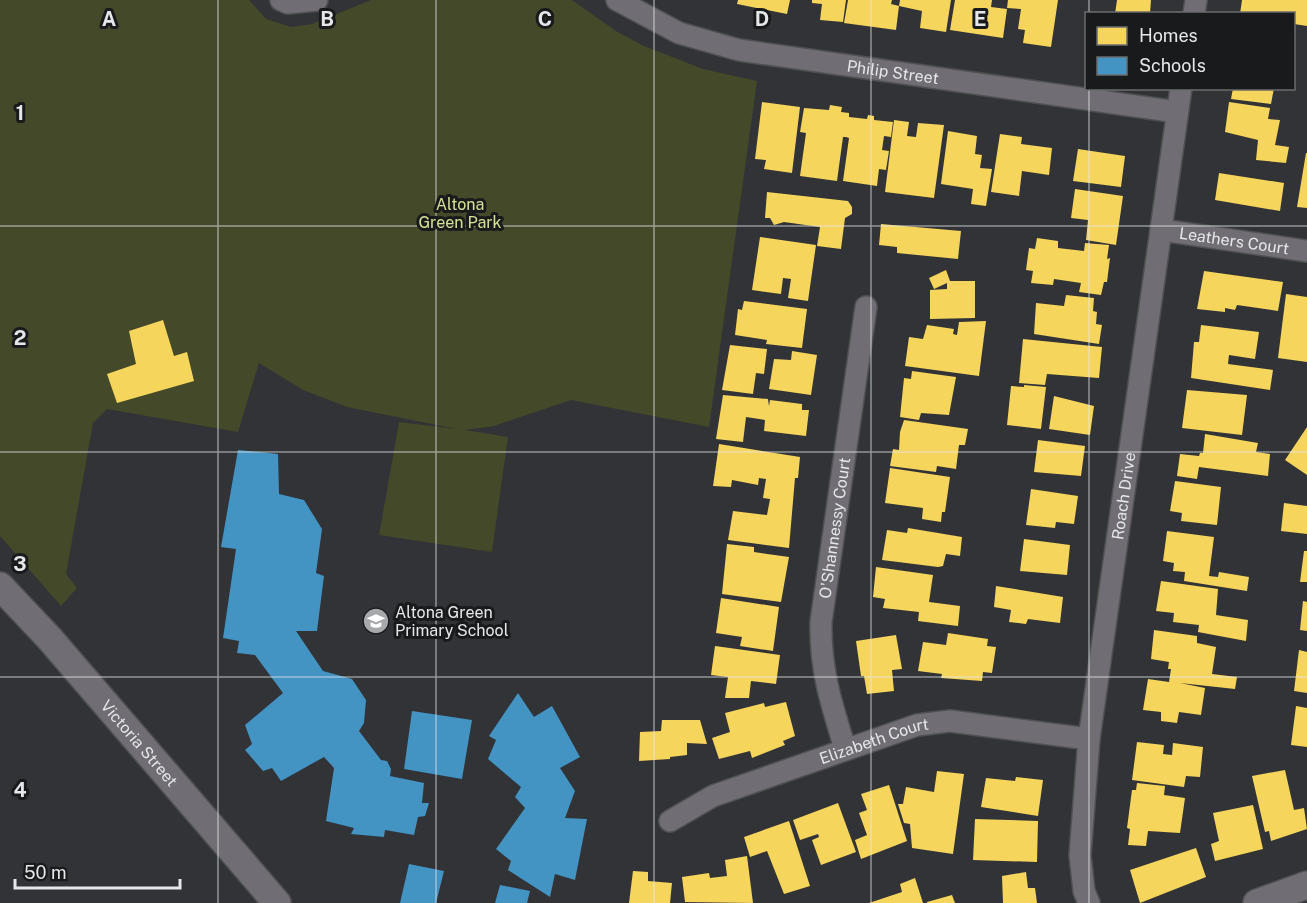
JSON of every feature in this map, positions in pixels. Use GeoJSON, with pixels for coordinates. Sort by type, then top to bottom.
{"type":"FeatureCollection","features":[{"type":"Feature","properties":{"kind":"street"},"geometry":{"type":"LineString","coordinates":[[281,0],[288,3],[317,0]]}},
{"type":"Feature","properties":{"kind":"street","name":"Philip Street"},"geometry":{"type":"LineString","coordinates":[[617,0],[680,33],[740,50],[1177,112]]}},
{"type":"Feature","properties":{"kind":"street","name":"Roach Drive"},"geometry":{"type":"LineString","coordinates":[[1089,903],[1084,891],[1080,855],[1089,739],[1181,90]]}},
{"type":"Feature","properties":{"kind":"street","name":"Leathers Court"},"geometry":{"type":"LineString","coordinates":[[1161,230],[1307,251]]}},
{"type":"Feature","properties":{"kind":"street","name":"O'Shannessy Court"},"geometry":{"type":"LineString","coordinates":[[845,748],[825,685],[821,654],[821,622],[866,308]]}},
{"type":"Feature","properties":{"kind":"street","name":"Victoria Street"},"geometry":{"type":"LineString","coordinates":[[0,586],[50,639],[277,903]]}},
{"type":"Feature","properties":{"kind":"street","name":"Elizabeth Court"},"geometry":{"type":"LineString","coordinates":[[670,821],[713,796],[845,748],[917,725],[950,721],[1089,739]]}},
{"type":"Feature","properties":{"kind":"street"},"geometry":{"type":"LineString","coordinates":[[1257,903],[1299,890]]}},
{"type":"Feature","properties":{"kind":"green space","name":"Altona Green Park"},"geometry":{"type":"Polygon","coordinates":[[[0,0],[249,0],[266,19],[291,27],[312,24],[371,0],[572,0],[616,31],[644,46],[703,69],[757,81],[709,427],[571,400],[494,426],[465,430],[508,437],[492,552],[379,535],[399,422],[457,429],[347,407],[303,390],[259,363],[238,432],[107,409],[93,423],[66,574],[77,588],[61,606],[0,536],[0,0]]]}},
{"type":"Feature","properties":{"kind":"building: Homes"},"geometry":{"type":"Polygon","coordinates":[[[738,0],[790,0],[787,14],[737,4],[738,0]]]}},
{"type":"Feature","properties":{"kind":"building: Homes"},"geometry":{"type":"Polygon","coordinates":[[[812,0],[846,0],[843,22],[820,20],[822,4],[812,3],[812,0]]]}},
{"type":"Feature","properties":{"kind":"building: Homes"},"geometry":{"type":"Polygon","coordinates":[[[848,0],[892,0],[891,4],[899,6],[896,30],[844,23],[848,0]]]}},
{"type":"Feature","properties":{"kind":"building: Homes"},"geometry":{"type":"Polygon","coordinates":[[[900,0],[951,0],[946,32],[920,28],[922,11],[899,6],[900,0]]]}},
{"type":"Feature","properties":{"kind":"building: Homes"},"geometry":{"type":"Polygon","coordinates":[[[955,0],[992,0],[991,7],[1007,9],[1003,38],[950,30],[955,0]]]}},
{"type":"Feature","properties":{"kind":"building: Homes"},"geometry":{"type":"Polygon","coordinates":[[[1008,0],[1058,0],[1051,47],[1023,43],[1025,30],[1018,29],[1021,9],[1007,8],[1008,0]]]}},
{"type":"Feature","properties":{"kind":"building: Homes"},"geometry":{"type":"Polygon","coordinates":[[[1117,0],[1151,0],[1150,12],[1115,12],[1117,0]]]}},
{"type":"Feature","properties":{"kind":"building: Homes"},"geometry":{"type":"Polygon","coordinates":[[[1242,0],[1307,0],[1307,26],[1295,24],[1295,12],[1240,12],[1242,0]]]}},
{"type":"Feature","properties":{"kind":"building: Homes"},"geometry":{"type":"Polygon","coordinates":[[[1233,90],[1274,90],[1271,104],[1231,99],[1233,90]]]}},
{"type":"Feature","properties":{"kind":"building: Homes"},"geometry":{"type":"Polygon","coordinates":[[[762,102],[800,107],[792,173],[764,169],[766,160],[755,159],[762,102]]]}},
{"type":"Feature","properties":{"kind":"building: Homes"},"geometry":{"type":"Polygon","coordinates":[[[1229,102],[1270,108],[1268,119],[1280,120],[1275,145],[1289,147],[1286,163],[1256,160],[1258,140],[1225,132],[1229,102]]]}},
{"type":"Feature","properties":{"kind":"building: Homes"},"geometry":{"type":"Polygon","coordinates":[[[830,105],[842,107],[841,112],[849,113],[849,117],[867,119],[868,115],[874,116],[874,120],[893,122],[891,137],[884,136],[882,150],[889,151],[886,170],[879,169],[877,186],[843,181],[849,138],[846,137],[843,137],[837,181],[800,176],[806,133],[800,132],[804,108],[829,110],[830,105]]]}},
{"type":"Feature","properties":{"kind":"building: Homes"},"geometry":{"type":"Polygon","coordinates":[[[894,120],[909,122],[907,136],[916,137],[918,123],[944,125],[934,198],[885,192],[894,120]]]}},
{"type":"Feature","properties":{"kind":"building: Homes"},"geometry":{"type":"Polygon","coordinates":[[[948,131],[977,136],[975,154],[982,155],[980,168],[992,169],[986,206],[971,204],[973,189],[941,184],[948,131]]]}},
{"type":"Feature","properties":{"kind":"building: Homes"},"geometry":{"type":"Polygon","coordinates":[[[1000,134],[1022,137],[1021,144],[1052,148],[1049,175],[1022,171],[1019,196],[991,192],[1000,134]]]}},
{"type":"Feature","properties":{"kind":"building: Homes"},"geometry":{"type":"Polygon","coordinates":[[[1078,149],[1125,156],[1121,187],[1073,181],[1078,149]]]}},
{"type":"Feature","properties":{"kind":"building: Homes"},"geometry":{"type":"Polygon","coordinates":[[[1307,153],[1307,208],[1297,207],[1307,153]]]}},
{"type":"Feature","properties":{"kind":"building: Homes"},"geometry":{"type":"Polygon","coordinates":[[[1219,173],[1284,183],[1280,211],[1215,200],[1219,173]]]}},
{"type":"Feature","properties":{"kind":"building: Homes"},"geometry":{"type":"Polygon","coordinates":[[[1075,189],[1123,196],[1116,245],[1086,240],[1088,220],[1071,218],[1075,189]]]}},
{"type":"Feature","properties":{"kind":"building: Homes"},"geometry":{"type":"Polygon","coordinates":[[[767,192],[848,201],[852,207],[852,214],[845,218],[841,249],[817,246],[820,227],[784,222],[774,225],[770,218],[765,218],[767,192]]]}},
{"type":"Feature","properties":{"kind":"building: Homes"},"geometry":{"type":"Polygon","coordinates":[[[881,224],[961,231],[958,259],[897,253],[897,247],[879,245],[881,224]]]}},
{"type":"Feature","properties":{"kind":"building: Homes"},"geometry":{"type":"Polygon","coordinates":[[[760,237],[816,245],[808,301],[788,298],[791,279],[783,278],[781,294],[752,290],[760,237]]]}},
{"type":"Feature","properties":{"kind":"building: Homes"},"geometry":{"type":"Polygon","coordinates":[[[1037,238],[1058,241],[1058,248],[1084,251],[1085,243],[1109,245],[1107,282],[1104,282],[1101,295],[1079,292],[1081,283],[1054,279],[1053,285],[1031,283],[1033,271],[1026,270],[1029,248],[1035,249],[1037,238]]]}},
{"type":"Feature","properties":{"kind":"building: Homes"},"geometry":{"type":"Polygon","coordinates":[[[946,270],[950,281],[975,281],[975,318],[930,319],[930,290],[947,289],[947,283],[934,289],[929,278],[946,270]]]}},
{"type":"Feature","properties":{"kind":"building: Homes"},"geometry":{"type":"Polygon","coordinates":[[[1204,271],[1283,282],[1278,311],[1237,305],[1235,310],[1225,308],[1225,312],[1197,309],[1204,271]]]}},
{"type":"Feature","properties":{"kind":"building: Homes"},"geometry":{"type":"Polygon","coordinates":[[[1286,294],[1307,297],[1307,362],[1278,358],[1286,294]]]}},
{"type":"Feature","properties":{"kind":"building: Homes"},"geometry":{"type":"Polygon","coordinates":[[[1066,295],[1094,298],[1093,311],[1097,312],[1096,324],[1102,325],[1099,344],[1034,334],[1036,303],[1064,306],[1066,295]]]}},
{"type":"Feature","properties":{"kind":"building: Homes"},"geometry":{"type":"Polygon","coordinates":[[[744,301],[807,309],[802,348],[766,344],[767,340],[735,335],[738,309],[742,310],[744,301]]]}},
{"type":"Feature","properties":{"kind":"building: Homes"},"geometry":{"type":"Polygon","coordinates":[[[163,320],[174,356],[187,352],[194,381],[117,403],[107,374],[136,364],[129,331],[163,320]]]}},
{"type":"Feature","properties":{"kind":"building: Homes"},"geometry":{"type":"Polygon","coordinates":[[[986,321],[979,376],[905,366],[909,337],[923,339],[927,325],[954,329],[953,334],[957,335],[959,322],[986,321]]]}},
{"type":"Feature","properties":{"kind":"building: Homes"},"geometry":{"type":"Polygon","coordinates":[[[1201,325],[1259,332],[1255,359],[1229,355],[1228,364],[1273,370],[1270,390],[1191,378],[1194,342],[1199,342],[1201,325]]]}},
{"type":"Feature","properties":{"kind":"building: Homes"},"geometry":{"type":"Polygon","coordinates":[[[1023,339],[1102,347],[1099,378],[1047,374],[1045,385],[1019,383],[1023,339]]]}},
{"type":"Feature","properties":{"kind":"building: Homes"},"geometry":{"type":"Polygon","coordinates":[[[730,345],[767,349],[764,374],[756,373],[753,394],[722,390],[730,345]]]}},
{"type":"Feature","properties":{"kind":"building: Homes"},"geometry":{"type":"Polygon","coordinates":[[[792,351],[817,355],[811,395],[769,389],[774,359],[791,360],[792,351]]]}},
{"type":"Feature","properties":{"kind":"building: Homes"},"geometry":{"type":"Polygon","coordinates":[[[912,371],[956,377],[949,415],[921,413],[919,420],[900,417],[904,378],[911,379],[912,371]]]}},
{"type":"Feature","properties":{"kind":"building: Homes"},"geometry":{"type":"Polygon","coordinates":[[[1024,385],[1046,387],[1041,429],[1007,425],[1011,386],[1024,387],[1024,385]]]}},
{"type":"Feature","properties":{"kind":"building: Homes"},"geometry":{"type":"Polygon","coordinates":[[[1187,390],[1247,395],[1242,435],[1182,428],[1187,390]]]}},
{"type":"Feature","properties":{"kind":"building: Homes"},"geometry":{"type":"Polygon","coordinates":[[[723,395],[768,399],[769,406],[770,400],[802,404],[802,410],[809,410],[806,436],[764,431],[765,420],[746,417],[743,442],[716,439],[723,395]]]}},
{"type":"Feature","properties":{"kind":"building: Homes"},"geometry":{"type":"Polygon","coordinates":[[[1054,396],[1094,406],[1090,435],[1049,429],[1054,396]]]}},
{"type":"Feature","properties":{"kind":"building: Homes"},"geometry":{"type":"Polygon","coordinates":[[[904,420],[968,429],[965,445],[959,445],[956,469],[937,466],[936,472],[890,466],[893,449],[899,450],[900,432],[904,420]]]}},
{"type":"Feature","properties":{"kind":"building: Homes"},"geometry":{"type":"Polygon","coordinates":[[[1307,427],[1307,475],[1285,460],[1307,427]]]}},
{"type":"Feature","properties":{"kind":"building: Homes"},"geometry":{"type":"Polygon","coordinates":[[[1205,434],[1258,443],[1256,452],[1270,454],[1268,476],[1199,467],[1197,479],[1177,476],[1180,454],[1199,456],[1203,453],[1205,434]]]}},
{"type":"Feature","properties":{"kind":"building: Homes"},"geometry":{"type":"Polygon","coordinates":[[[1038,440],[1085,446],[1081,476],[1034,472],[1038,440]]]}},
{"type":"Feature","properties":{"kind":"building: Homes"},"geometry":{"type":"Polygon","coordinates":[[[719,444],[800,457],[798,478],[795,478],[789,548],[728,540],[733,511],[767,515],[770,499],[763,498],[766,479],[759,478],[758,485],[732,480],[731,487],[713,486],[719,444]]]}},
{"type":"Feature","properties":{"kind":"building: Homes"},"geometry":{"type":"Polygon","coordinates":[[[890,468],[950,477],[945,512],[942,512],[941,522],[922,519],[923,508],[885,503],[890,468]]]}},
{"type":"Feature","properties":{"kind":"building: Homes"},"geometry":{"type":"Polygon","coordinates":[[[1175,481],[1221,487],[1217,525],[1181,521],[1182,513],[1170,511],[1175,481]]]}},
{"type":"Feature","properties":{"kind":"building: Homes"},"geometry":{"type":"Polygon","coordinates":[[[1031,489],[1078,496],[1074,524],[1056,522],[1055,528],[1026,525],[1031,489]]]}},
{"type":"Feature","properties":{"kind":"building: Homes"},"geometry":{"type":"Polygon","coordinates":[[[1284,503],[1307,506],[1307,534],[1281,531],[1284,503]]]}},
{"type":"Feature","properties":{"kind":"building: Homes"},"geometry":{"type":"Polygon","coordinates":[[[908,528],[962,537],[960,556],[946,554],[943,566],[938,567],[882,560],[887,530],[907,533],[908,528]]]}},
{"type":"Feature","properties":{"kind":"building: Homes"},"geometry":{"type":"Polygon","coordinates":[[[1167,531],[1214,537],[1209,576],[1218,577],[1219,572],[1249,577],[1247,591],[1184,581],[1185,572],[1173,571],[1174,563],[1163,561],[1167,531]]]}},
{"type":"Feature","properties":{"kind":"building: Homes"},"geometry":{"type":"Polygon","coordinates":[[[1024,539],[1070,545],[1067,575],[1020,571],[1024,539]]]}},
{"type":"Feature","properties":{"kind":"building: Homes"},"geometry":{"type":"Polygon","coordinates":[[[727,544],[754,547],[754,552],[789,557],[781,602],[722,594],[727,544]]]}},
{"type":"Feature","properties":{"kind":"building: Homes"},"geometry":{"type":"Polygon","coordinates":[[[1304,551],[1307,551],[1307,582],[1300,582],[1304,551]]]}},
{"type":"Feature","properties":{"kind":"building: Homes"},"geometry":{"type":"Polygon","coordinates":[[[876,567],[933,575],[929,602],[960,606],[958,626],[918,621],[919,612],[883,608],[885,599],[873,597],[876,567]]]}},
{"type":"Feature","properties":{"kind":"building: Homes"},"geometry":{"type":"Polygon","coordinates":[[[1161,581],[1218,589],[1216,615],[1248,620],[1246,641],[1198,632],[1199,625],[1173,622],[1174,613],[1156,611],[1161,581]]]}},
{"type":"Feature","properties":{"kind":"building: Homes"},"geometry":{"type":"Polygon","coordinates":[[[996,586],[1063,597],[1060,623],[1028,619],[1026,624],[1009,622],[1011,610],[994,607],[996,586]]]}},
{"type":"Feature","properties":{"kind":"building: Homes"},"geometry":{"type":"Polygon","coordinates":[[[721,598],[779,607],[773,651],[740,646],[742,637],[716,633],[721,598]]]}},
{"type":"Feature","properties":{"kind":"building: Homes"},"geometry":{"type":"Polygon","coordinates":[[[1303,601],[1307,602],[1307,631],[1300,630],[1303,601]]]}},
{"type":"Feature","properties":{"kind":"building: Homes"},"geometry":{"type":"Polygon","coordinates":[[[1154,630],[1197,636],[1197,643],[1216,647],[1212,674],[1237,677],[1235,689],[1180,683],[1205,688],[1201,715],[1179,712],[1177,723],[1161,721],[1161,712],[1143,710],[1148,679],[1169,682],[1171,669],[1168,669],[1169,662],[1151,659],[1154,630]]]}},
{"type":"Feature","properties":{"kind":"building: Homes"},"geometry":{"type":"Polygon","coordinates":[[[948,633],[988,639],[987,646],[996,647],[992,673],[983,672],[982,681],[941,678],[942,674],[918,671],[923,642],[946,645],[948,633]]]}},
{"type":"Feature","properties":{"kind":"building: Homes"},"geometry":{"type":"Polygon","coordinates":[[[896,635],[902,669],[892,670],[894,691],[867,694],[864,676],[861,676],[856,641],[896,635]]]}},
{"type":"Feature","properties":{"kind":"building: Homes"},"geometry":{"type":"Polygon","coordinates":[[[715,646],[780,655],[776,684],[751,681],[749,698],[725,698],[728,677],[711,675],[715,646]]]}},
{"type":"Feature","properties":{"kind":"building: Homes"},"geometry":{"type":"Polygon","coordinates":[[[1299,650],[1307,652],[1307,693],[1294,691],[1299,650]]]}},
{"type":"Feature","properties":{"kind":"building: Homes"},"geometry":{"type":"Polygon","coordinates":[[[786,702],[795,736],[783,741],[785,745],[752,758],[750,751],[719,759],[712,738],[730,732],[725,713],[764,703],[765,707],[786,702]]]}},
{"type":"Feature","properties":{"kind":"building: Homes"},"geometry":{"type":"Polygon","coordinates":[[[1296,706],[1307,708],[1307,747],[1291,745],[1296,706]]]}},
{"type":"Feature","properties":{"kind":"building: Homes"},"geometry":{"type":"Polygon","coordinates":[[[662,720],[700,720],[707,744],[687,743],[687,755],[670,757],[670,759],[639,761],[640,732],[661,731],[662,720]]]}},
{"type":"Feature","properties":{"kind":"building: Homes"},"geometry":{"type":"Polygon","coordinates":[[[1137,742],[1164,745],[1163,754],[1172,755],[1173,743],[1203,747],[1200,777],[1186,776],[1184,787],[1132,780],[1137,742]]]}},
{"type":"Feature","properties":{"kind":"building: Homes"},"geometry":{"type":"Polygon","coordinates":[[[1285,770],[1294,810],[1304,808],[1307,829],[1271,841],[1269,831],[1265,832],[1252,776],[1285,770]]]}},
{"type":"Feature","properties":{"kind":"building: Homes"},"geometry":{"type":"Polygon","coordinates":[[[937,771],[964,774],[953,854],[912,848],[910,824],[904,823],[898,804],[903,804],[906,787],[934,792],[937,771]]]}},
{"type":"Feature","properties":{"kind":"building: Homes"},"geometry":{"type":"Polygon","coordinates":[[[1016,777],[1043,780],[1038,816],[981,807],[986,778],[1015,781],[1016,777]]]}},
{"type":"Feature","properties":{"kind":"building: Homes"},"geometry":{"type":"Polygon","coordinates":[[[1137,783],[1165,786],[1164,795],[1185,798],[1180,833],[1148,831],[1146,846],[1128,845],[1130,829],[1127,828],[1132,790],[1136,790],[1137,783]]]}},
{"type":"Feature","properties":{"kind":"building: Homes"},"geometry":{"type":"Polygon","coordinates":[[[889,785],[907,841],[861,859],[855,840],[867,835],[859,813],[867,810],[861,794],[889,785]]]}},
{"type":"Feature","properties":{"kind":"building: Homes"},"geometry":{"type":"Polygon","coordinates":[[[838,803],[856,852],[821,865],[812,840],[819,837],[818,834],[800,840],[793,820],[838,803]]]}},
{"type":"Feature","properties":{"kind":"building: Homes"},"geometry":{"type":"Polygon","coordinates":[[[1253,805],[1263,849],[1215,861],[1211,844],[1219,841],[1213,813],[1253,805]]]}},
{"type":"Feature","properties":{"kind":"building: Homes"},"geometry":{"type":"Polygon","coordinates":[[[975,819],[1038,821],[1037,862],[973,860],[975,819]]]}},
{"type":"Feature","properties":{"kind":"building: Homes"},"geometry":{"type":"Polygon","coordinates":[[[789,821],[810,886],[784,894],[767,851],[750,857],[744,837],[789,821]]]}},
{"type":"Feature","properties":{"kind":"building: Homes"},"geometry":{"type":"Polygon","coordinates":[[[1196,848],[1206,877],[1140,903],[1130,870],[1196,848]]]}},
{"type":"Feature","properties":{"kind":"building: Homes"},"geometry":{"type":"Polygon","coordinates":[[[747,856],[753,903],[685,902],[682,877],[709,873],[710,878],[727,876],[725,860],[747,856]]]}},
{"type":"Feature","properties":{"kind":"building: Homes"},"geometry":{"type":"Polygon","coordinates":[[[633,871],[648,872],[648,881],[672,883],[670,903],[629,903],[633,871]]]}},
{"type":"Feature","properties":{"kind":"building: Homes"},"geometry":{"type":"Polygon","coordinates":[[[1026,872],[1028,888],[1035,888],[1037,903],[1003,903],[1002,876],[1026,872]]]}},
{"type":"Feature","properties":{"kind":"building: Homes"},"geometry":{"type":"Polygon","coordinates":[[[915,878],[923,903],[869,903],[902,892],[900,884],[915,878]]]}},
{"type":"Feature","properties":{"kind":"building: Homes"},"geometry":{"type":"Polygon","coordinates":[[[952,895],[955,903],[927,903],[927,902],[952,895]]]}},
{"type":"Feature","properties":{"kind":"building: Schools"},"geometry":{"type":"Polygon","coordinates":[[[238,450],[278,454],[279,494],[304,500],[322,529],[316,573],[324,576],[317,631],[296,631],[323,671],[352,679],[366,700],[364,723],[359,731],[381,760],[387,761],[391,769],[390,776],[424,783],[422,803],[429,803],[425,816],[418,817],[414,835],[385,830],[384,837],[351,834],[354,828],[326,821],[334,768],[324,757],[281,781],[272,768],[263,771],[245,750],[252,744],[245,725],[283,693],[255,655],[237,653],[239,641],[223,638],[236,549],[221,547],[238,450]]]}},
{"type":"Feature","properties":{"kind":"building: Schools"},"geometry":{"type":"Polygon","coordinates":[[[518,693],[534,717],[552,706],[580,757],[560,768],[575,791],[565,818],[587,819],[575,880],[555,874],[550,897],[508,870],[511,861],[496,849],[525,808],[515,797],[521,787],[488,759],[496,740],[489,736],[518,693]]]}},
{"type":"Feature","properties":{"kind":"building: Schools"},"geometry":{"type":"Polygon","coordinates":[[[412,711],[472,720],[462,779],[404,769],[412,711]]]}},
{"type":"Feature","properties":{"kind":"building: Schools"},"geometry":{"type":"Polygon","coordinates":[[[409,864],[444,871],[436,903],[400,903],[409,864]]]}},
{"type":"Feature","properties":{"kind":"building: Schools"},"geometry":{"type":"Polygon","coordinates":[[[500,885],[530,891],[527,903],[495,903],[500,885]]]}},
{"type":"Feature","properties":{"kind":"place","name":"Altona Green Primary School"},"geometry":{"type":"Point","coordinates":[376,621]}}]}
